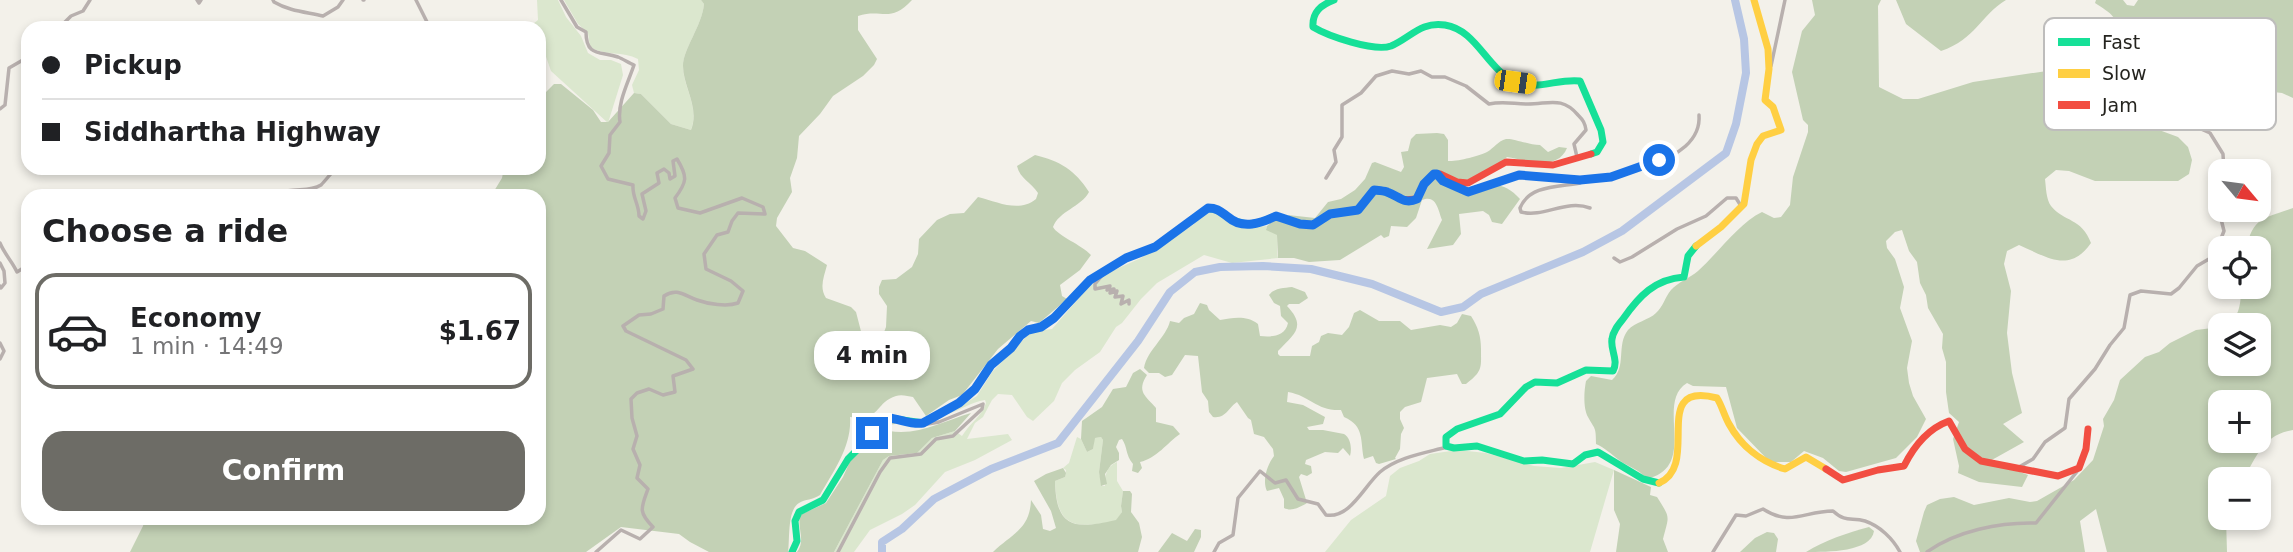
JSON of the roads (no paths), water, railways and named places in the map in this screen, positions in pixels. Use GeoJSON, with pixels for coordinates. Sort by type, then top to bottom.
{"type":"FeatureCollection","features":[{"type":"Feature","properties":{"kind":"main road"},"geometry":{"type":"LineString","coordinates":[[792,552],[797,544],[794,520],[799,512],[823,499],[848,459],[889,418],[923,423],[959,403],[975,389],[991,365],[1011,348],[1020,336],[1054,318],[1090,280],[1126,258],[1155,247],[1208,208],[1215,208],[1233,221],[1253,225],[1263,224],[1276,216],[1300,224],[1313,225],[1330,214],[1358,210],[1374,190],[1386,191],[1412,202],[1434,174],[1468,183],[1506,162],[1548,166],[1597,152],[1603,142],[1601,130],[1580,81],[1574,79],[1541,86],[1515,82],[1499,71],[1471,37],[1447,26],[1433,24],[1415,27],[1390,47],[1382,48],[1326,35],[1313,27],[1312,19],[1315,12],[1334,0]]}},
{"type":"Feature","properties":{"kind":"main road"},"geometry":{"type":"LineString","coordinates":[[1754,0],[1768,49],[1769,74],[1765,100],[1773,107],[1781,130],[1761,137],[1756,145],[1744,204],[1690,253],[1684,277],[1676,277],[1647,289],[1634,302],[1613,336],[1616,365],[1613,371],[1587,369],[1559,382],[1534,382],[1500,414],[1452,431],[1446,437],[1448,447],[1477,446],[1524,461],[1542,460],[1567,464],[1573,464],[1585,455],[1598,452],[1636,475],[1654,484],[1660,483],[1677,464],[1680,442],[1679,409],[1683,399],[1692,394],[1717,398],[1729,424],[1741,440],[1774,467],[1785,469],[1806,457],[1843,480],[1904,466],[1920,441],[1940,423],[1949,421],[1958,441],[1971,457],[2058,476],[2079,468],[2086,456],[2088,429]]}},
{"type":"Feature","properties":{"kind":"street"},"geometry":{"type":"LineString","coordinates":[[66,21],[83,11],[90,0]]}},
{"type":"Feature","properties":{"kind":"street"},"geometry":{"type":"LineString","coordinates":[[274,0],[292,10],[323,16],[338,7],[343,0]]}},
{"type":"Feature","properties":{"kind":"street"},"geometry":{"type":"LineString","coordinates":[[416,0],[426,21]]}},
{"type":"Feature","properties":{"kind":"street"},"geometry":{"type":"LineString","coordinates":[[561,0],[577,27],[586,32],[586,42],[590,49],[600,54],[619,57],[634,65],[621,101],[620,122],[610,135],[609,153],[601,166],[608,179],[633,185],[632,196],[639,207],[639,216],[643,219],[646,211],[642,194],[659,183],[657,173],[664,169],[669,173],[670,179],[675,176],[673,161],[677,159],[685,172],[684,185],[675,198],[678,208],[700,214],[742,198],[762,206],[765,214],[738,213],[728,232],[717,235],[704,254],[706,269],[731,281],[743,291],[738,303],[731,306],[699,301],[680,292],[670,292],[664,296],[663,309],[639,315],[623,326],[626,331],[686,360],[693,369],[673,376],[674,393],[663,395],[649,389],[637,393],[631,399],[637,436],[633,449],[640,465],[637,478],[648,489],[641,506],[644,518],[653,527],[640,539],[621,530],[596,552]]}},
{"type":"Feature","properties":{"kind":"street"},"geometry":{"type":"LineString","coordinates":[[1769,74],[1785,0]]}},
{"type":"Feature","properties":{"kind":"street"},"geometry":{"type":"LineString","coordinates":[[0,109],[5,105],[9,68],[21,61]]}},
{"type":"Feature","properties":{"kind":"street"},"geometry":{"type":"LineString","coordinates":[[1326,178],[1336,162],[1334,150],[1342,137],[1342,106],[1361,93],[1376,76],[1392,71],[1409,74],[1421,71],[1432,77],[1452,79],[1471,89],[1489,104],[1564,103],[1584,122],[1586,130],[1574,144],[1577,159]]}},
{"type":"Feature","properties":{"kind":"street"},"geometry":{"type":"LineString","coordinates":[[1437,174],[1443,181],[1468,192],[1519,175],[1580,180],[1611,177],[1679,152],[1699,123],[1699,115]]}},
{"type":"Feature","properties":{"kind":"street"},"geometry":{"type":"LineString","coordinates":[[2203,130],[2210,133],[2223,159]]}},
{"type":"Feature","properties":{"kind":"street"},"geometry":{"type":"LineString","coordinates":[[1653,161],[1658,151]]}},
{"type":"Feature","properties":{"kind":"street"},"geometry":{"type":"LineString","coordinates":[[310,189],[320,185],[329,175]]}},
{"type":"Feature","properties":{"kind":"street"},"geometry":{"type":"LineString","coordinates":[[1580,180],[1580,183],[1543,189],[1532,194],[1522,203],[1521,212],[1528,214],[1568,205],[1590,208]]}},
{"type":"Feature","properties":{"kind":"street"},"geometry":{"type":"LineString","coordinates":[[1614,258],[1620,262],[1632,257],[1670,233],[1706,216],[1727,198],[1736,198],[1741,206]]}},
{"type":"Feature","properties":{"kind":"street"},"geometry":{"type":"LineString","coordinates":[[2017,468],[2033,459],[2045,442],[2065,428],[2069,399],[2095,369],[2124,328],[2130,295],[2141,291],[2171,294],[2179,288],[2197,266],[2214,256],[2224,231],[2222,222]]}},
{"type":"Feature","properties":{"kind":"street"},"geometry":{"type":"LineString","coordinates":[[0,243],[5,256],[17,272],[21,269]]}},
{"type":"Feature","properties":{"kind":"street"},"geometry":{"type":"LineString","coordinates":[[0,263],[5,283],[1,288],[0,286]]}},
{"type":"Feature","properties":{"kind":"street"},"geometry":{"type":"LineString","coordinates":[[1104,271],[1095,289],[1110,286],[1107,290],[1114,289],[1111,293],[1117,291],[1115,297],[1123,296],[1121,304],[1129,300],[1129,304]]}},
{"type":"Feature","properties":{"kind":"street"},"geometry":{"type":"LineString","coordinates":[[0,342],[4,351],[0,359]]}},
{"type":"Feature","properties":{"kind":"street"},"geometry":{"type":"LineString","coordinates":[[838,552],[890,458],[921,454],[936,439],[953,436],[982,409],[983,404],[939,422],[917,424]]}},
{"type":"Feature","properties":{"kind":"street"},"geometry":{"type":"LineString","coordinates":[[1214,552],[1219,543],[1233,535],[1238,498],[1260,471],[1275,483],[1286,480],[1298,499],[1318,504],[1326,515],[1332,516],[1348,508],[1382,471],[1398,461],[1448,447]]}},
{"type":"Feature","properties":{"kind":"street"},"geometry":{"type":"LineString","coordinates":[[1927,552],[1957,536],[2020,523],[2036,523],[2079,468]]}},
{"type":"Feature","properties":{"kind":"street"},"geometry":{"type":"LineString","coordinates":[[1713,552],[1733,523],[1735,515],[1746,516],[1763,509],[1773,516],[1788,518],[1833,511],[1846,520],[1863,520],[1884,532],[1900,552]]}},
{"type":"Feature","properties":{"kind":"waterway"},"geometry":{"type":"LineString","coordinates":[[882,552],[882,542],[902,529],[934,499],[991,469],[1058,443],[1138,341],[1170,292],[1195,272],[1220,267],[1311,269],[1372,284],[1441,312],[1463,307],[1481,294],[1583,252],[1622,231],[1726,153],[1736,124],[1746,73],[1744,39],[1735,0]]}}]}
